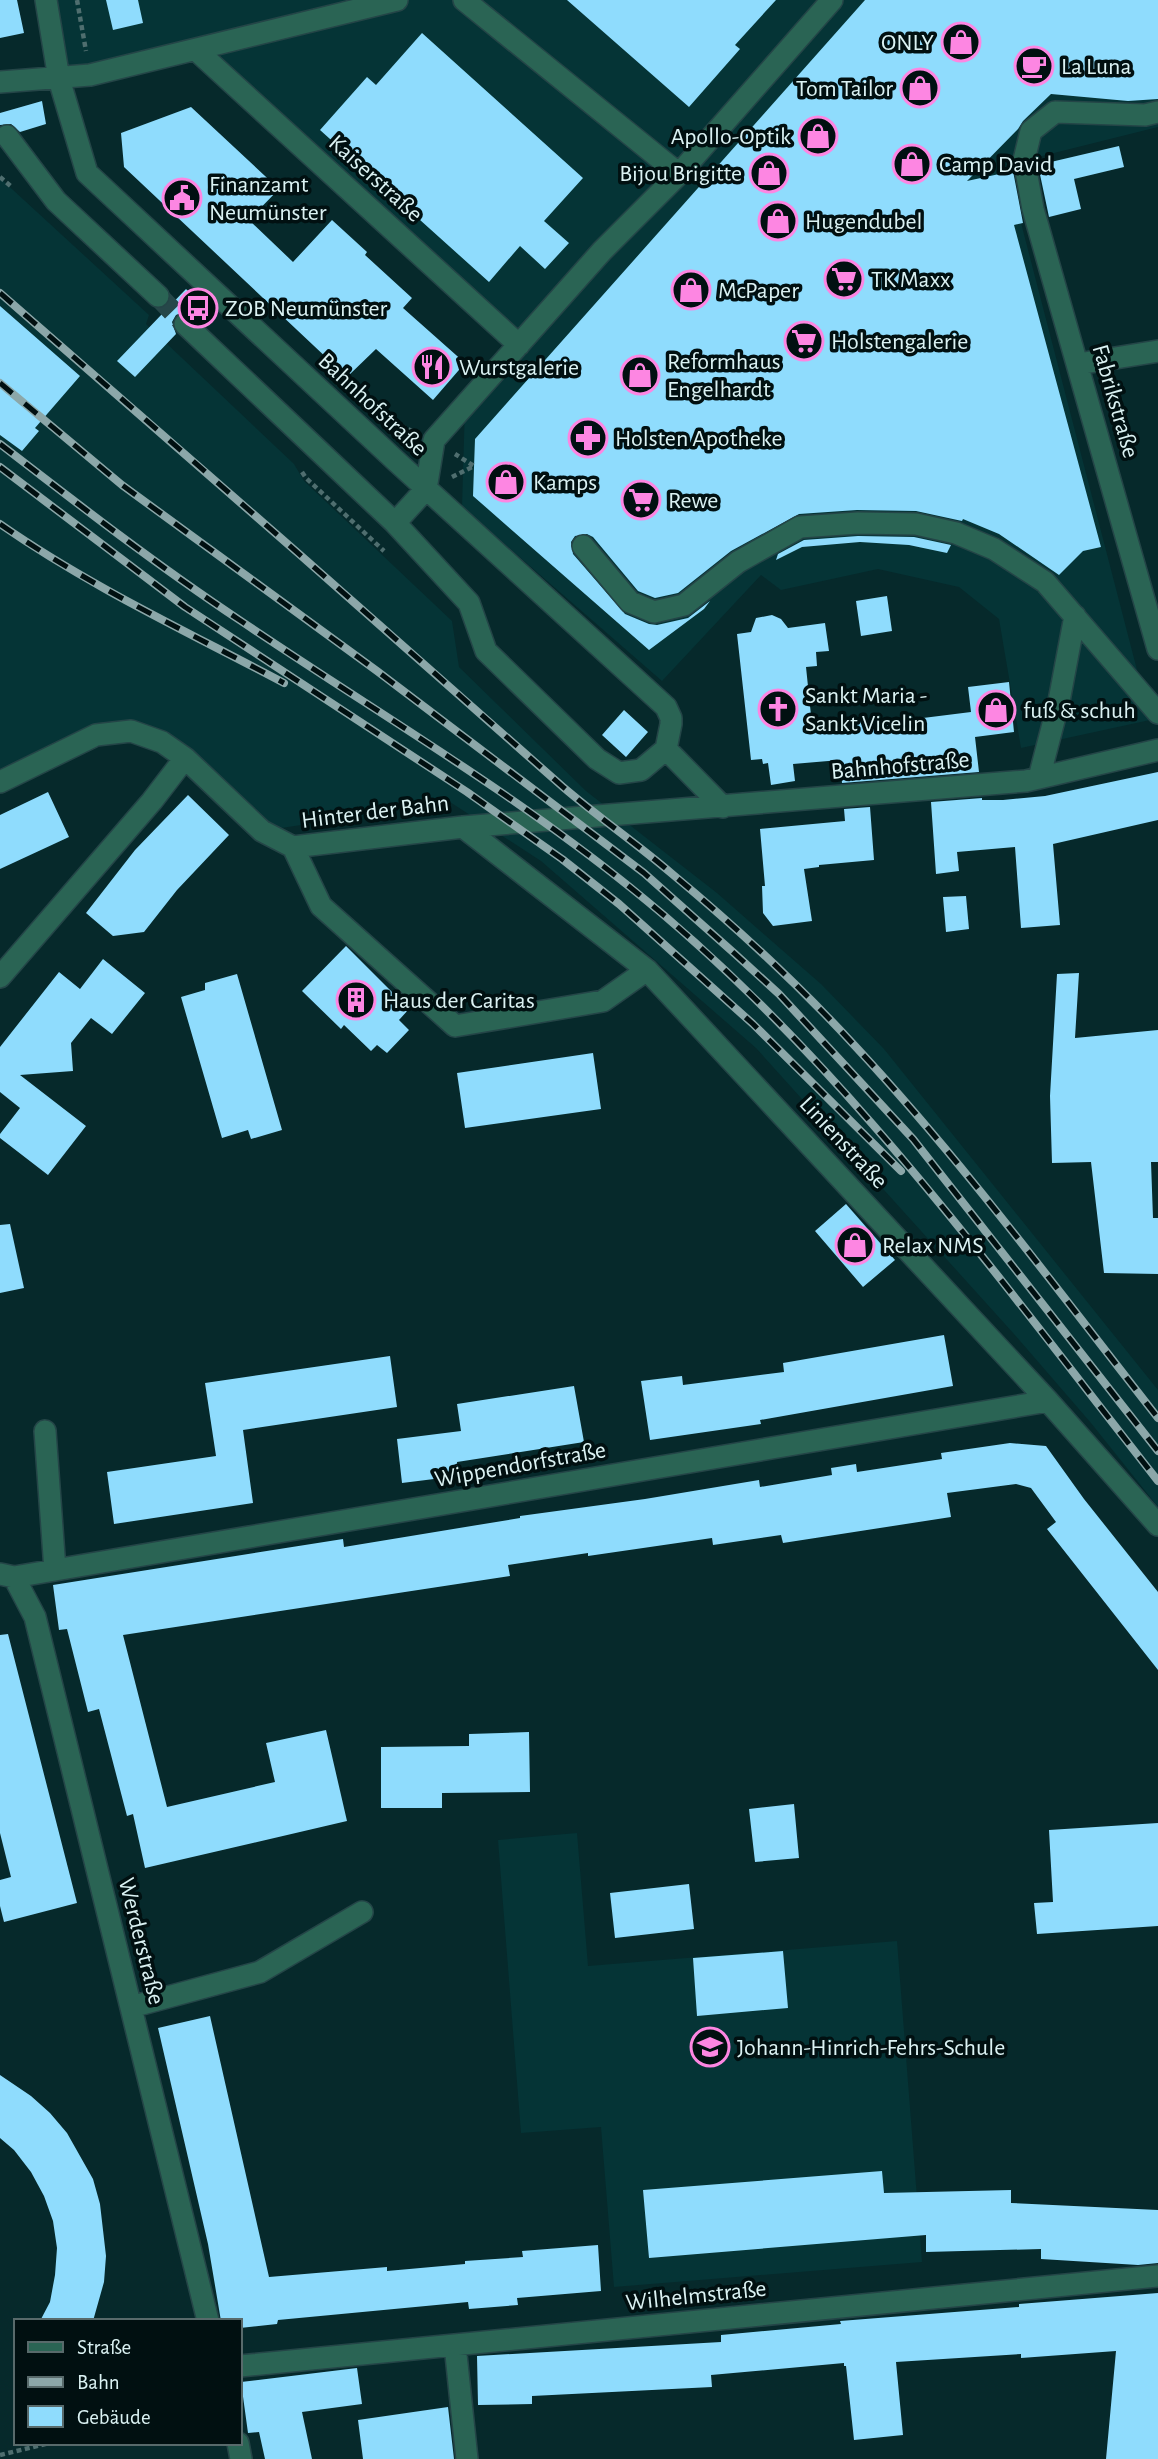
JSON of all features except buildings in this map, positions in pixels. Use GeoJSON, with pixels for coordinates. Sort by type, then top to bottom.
{"type":"FeatureCollection","features":[{"type":"Feature","properties":{"kind":"street","name":"Bahnhofstraße"},"geometry":{"type":"LineString","coordinates":[[46,0],[60,79],[87,173],[426,489],[666,707],[671,718],[666,750]]}},
{"type":"Feature","properties":{"kind":"street"},"geometry":{"type":"LineString","coordinates":[[0,82],[90,75],[397,0]]}},
{"type":"Feature","properties":{"kind":"street"},"geometry":{"type":"LineString","coordinates":[[464,0],[679,174]]}},
{"type":"Feature","properties":{"kind":"street"},"geometry":{"type":"LineString","coordinates":[[395,523],[426,489],[433,440],[602,251],[679,174],[832,0]]}},
{"type":"Feature","properties":{"kind":"street","name":"Kaiserstraße"},"geometry":{"type":"LineString","coordinates":[[196,50],[519,345]]}},
{"type":"Feature","properties":{"kind":"street","name":"Fabrikstraße"},"geometry":{"type":"LineString","coordinates":[[1158,112],[1145,115],[1055,111],[1031,131],[1024,160],[1033,209],[1158,649]]}},
{"type":"Feature","properties":{"kind":"street"},"geometry":{"type":"LineString","coordinates":[[7,135],[56,201],[158,296]]}},
{"type":"Feature","properties":{"kind":"street"},"geometry":{"type":"LineString","coordinates":[[185,324],[395,523],[469,603],[486,651],[597,759],[619,772],[630,772],[641,770],[666,750],[723,807]]}},
{"type":"Feature","properties":{"kind":"street"},"geometry":{"type":"LineString","coordinates":[[1078,365],[1158,351]]}},
{"type":"Feature","properties":{"kind":"street"},"geometry":{"type":"LineString","coordinates":[[583,546],[631,602],[654,612],[684,605],[738,562],[800,527],[858,523],[916,524],[956,533],[994,549],[1045,582],[1158,713]]}},
{"type":"Feature","properties":{"kind":"street"},"geometry":{"type":"LineString","coordinates":[[1039,778],[1059,701],[1075,616]]}},
{"type":"Feature","properties":{"kind":"street","name":"Hinter der Bahn"},"geometry":{"type":"LineString","coordinates":[[0,782],[96,735],[131,731],[162,742],[185,758],[262,831],[293,848],[463,827],[723,807]]}},
{"type":"Feature","properties":{"kind":"street","name":"Bahnhofstraße"},"geometry":{"type":"LineString","coordinates":[[723,807],[1026,781],[1158,750]]}},
{"type":"Feature","properties":{"kind":"street"},"geometry":{"type":"LineString","coordinates":[[0,977],[152,801],[185,758]]}},
{"type":"Feature","properties":{"kind":"street","name":"Linienstraße"},"geometry":{"type":"LineString","coordinates":[[463,827],[647,970],[1048,1401],[1158,1525]]}},
{"type":"Feature","properties":{"kind":"street"},"geometry":{"type":"LineString","coordinates":[[293,848],[321,906],[455,1026],[603,1001],[647,970]]}},
{"type":"Feature","properties":{"kind":"street","name":"Wippendorfstraße"},"geometry":{"type":"LineString","coordinates":[[7,1575],[55,1570],[1048,1401]]}},
{"type":"Feature","properties":{"kind":"street"},"geometry":{"type":"LineString","coordinates":[[45,1431],[55,1570]]}},
{"type":"Feature","properties":{"kind":"street","name":"Werderstraße"},"geometry":{"type":"LineString","coordinates":[[7,1575],[35,1617],[208,2319]]}},
{"type":"Feature","properties":{"kind":"street"},"geometry":{"type":"LineString","coordinates":[[131,2007],[260,1972],[362,1912]]}},
{"type":"Feature","properties":{"kind":"street","name":"Wilhelmstraße"},"geometry":{"type":"LineString","coordinates":[[242,2366],[1158,2276]]}},
{"type":"Feature","properties":{"kind":"street"},"geometry":{"type":"LineString","coordinates":[[455,2345],[467,2459]]}},
{"type":"Feature","properties":{"kind":"path"},"geometry":{"type":"LineString","coordinates":[[0,2455],[42,2445]]}},
{"type":"Feature","properties":{"kind":"shaded area"},"geometry":{"type":"Polygon","coordinates":[[[46,0],[1158,0],[1158,127],[1006,165],[1150,720],[1021,748],[999,619],[959,587],[878,569],[781,590],[761,575],[662,681],[462,507],[465,405],[519,345],[197,50],[59,79],[46,0]]]}},
{"type":"Feature","properties":{"kind":"shaded area"},"geometry":{"type":"Polygon","coordinates":[[[0,178],[149,315],[146,324],[294,464],[304,481],[452,621],[459,667],[586,791],[717,893],[821,984],[884,1049],[1158,1390],[1158,1507],[1091,1423],[1014,1334],[756,1048],[541,861],[450,802],[262,831],[185,758],[131,731],[0,782],[0,178]]]}},
{"type":"Feature","properties":{"kind":"shaded area","name":"Johann-Hinrich-Fehrs-Schule"},"geometry":{"type":"Polygon","coordinates":[[[577,1833],[588,1966],[897,1941],[922,2262],[614,2287],[601,2127],[521,2133],[498,1840],[577,1833]]]}},
{"type":"Feature","properties":{"kind":"tunnel"},"geometry":{"type":"LineString","coordinates":[[158,296],[185,324]]}},
{"type":"Feature","properties":{"kind":"railway"},"geometry":{"type":"LineString","coordinates":[[0,293],[563,787],[695,893],[789,978],[855,1046],[934,1136],[1158,1418]]}},
{"type":"Feature","properties":{"kind":"railway"},"geometry":{"type":"LineString","coordinates":[[0,383],[122,485],[377,671],[644,873],[779,994],[913,1139],[1158,1451]]}},
{"type":"Feature","properties":{"kind":"railway"},"geometry":{"type":"LineString","coordinates":[[0,444],[210,600],[536,817],[631,888],[706,953],[778,1022],[846,1094],[911,1169],[1158,1481]]}},
{"type":"Feature","properties":{"kind":"railway"},"geometry":{"type":"LineString","coordinates":[[0,467],[185,607],[467,792],[562,859],[619,904],[753,1024],[901,1171]]}},
{"type":"Feature","properties":{"kind":"railway"},"geometry":{"type":"LineString","coordinates":[[0,524],[68,568],[284,683]]}},
{"type":"Feature","properties":{"kind":"place","name":"ONLY"},"geometry":{"type":"Point","coordinates":[961,42]}},
{"type":"Feature","properties":{"kind":"place","name":"La Luna"},"geometry":{"type":"Point","coordinates":[1034,66]}},
{"type":"Feature","properties":{"kind":"place","name":"Tom Tailor"},"geometry":{"type":"Point","coordinates":[920,88]}},
{"type":"Feature","properties":{"kind":"place","name":"Apollo-Optik"},"geometry":{"type":"Point","coordinates":[818,136]}},
{"type":"Feature","properties":{"kind":"place","name":"Camp David"},"geometry":{"type":"Point","coordinates":[912,164]}},
{"type":"Feature","properties":{"kind":"place","name":"Bijou Brigitte"},"geometry":{"type":"Point","coordinates":[769,173]}},
{"type":"Feature","properties":{"kind":"place","name":"Finanzamt Neumünster"},"geometry":{"type":"Point","coordinates":[182,198]}},
{"type":"Feature","properties":{"kind":"place","name":"Hugendubel"},"geometry":{"type":"Point","coordinates":[778,221]}},
{"type":"Feature","properties":{"kind":"place","name":"TK Maxx"},"geometry":{"type":"Point","coordinates":[844,279]}},
{"type":"Feature","properties":{"kind":"place","name":"McPaper"},"geometry":{"type":"Point","coordinates":[691,290]}},
{"type":"Feature","properties":{"kind":"place","name":"ZOB Neumünster"},"geometry":{"type":"Point","coordinates":[198,308]}},
{"type":"Feature","properties":{"kind":"place","name":"Holstengalerie"},"geometry":{"type":"Point","coordinates":[804,341]}},
{"type":"Feature","properties":{"kind":"place","name":"Wurstgalerie"},"geometry":{"type":"Point","coordinates":[432,367]}},
{"type":"Feature","properties":{"kind":"place","name":"Reformhaus Engelhardt"},"geometry":{"type":"Point","coordinates":[640,375]}},
{"type":"Feature","properties":{"kind":"place","name":"Holsten Apotheke"},"geometry":{"type":"Point","coordinates":[588,438]}},
{"type":"Feature","properties":{"kind":"place","name":"Kamps"},"geometry":{"type":"Point","coordinates":[506,482]}},
{"type":"Feature","properties":{"kind":"place","name":"Rewe"},"geometry":{"type":"Point","coordinates":[641,500]}},
{"type":"Feature","properties":{"kind":"place","name":"Sankt Maria - Sankt Vicelin"},"geometry":{"type":"Point","coordinates":[778,709]}},
{"type":"Feature","properties":{"kind":"place","name":"fuß & schuh"},"geometry":{"type":"Point","coordinates":[996,710]}},
{"type":"Feature","properties":{"kind":"place","name":"Haus der Caritas"},"geometry":{"type":"Point","coordinates":[356,1000]}},
{"type":"Feature","properties":{"kind":"place","name":"Relax NMS"},"geometry":{"type":"Point","coordinates":[855,1245]}},
{"type":"Feature","properties":{"kind":"place","name":"Johann-Hinrich-Fehrs-Schule"},"geometry":{"type":"Point","coordinates":[710,2047]}}]}
